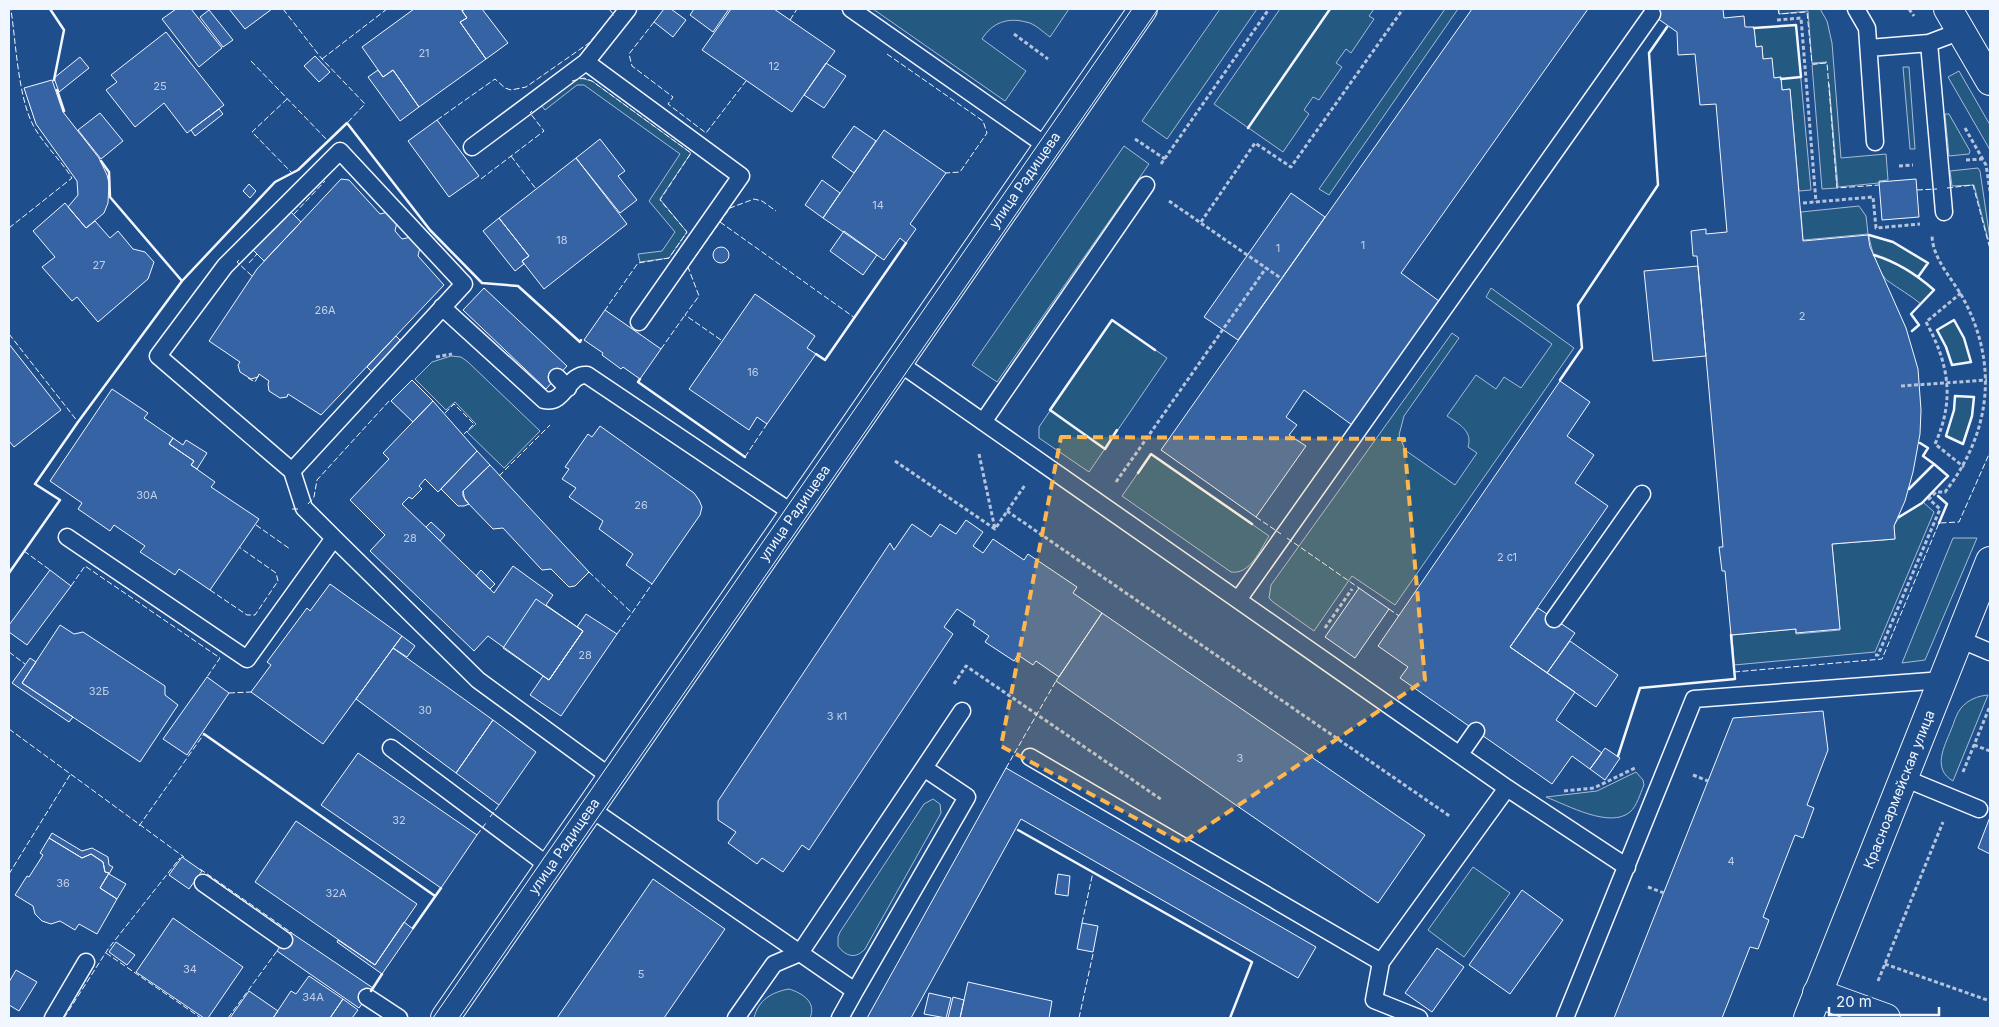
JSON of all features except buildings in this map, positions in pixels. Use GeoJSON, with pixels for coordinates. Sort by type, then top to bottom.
{"type":"FeatureCollection","features":[{"type":"Feature","properties":{"kind":"street","name":"улица Радищева"},"geometry":{"type":"LineString","coordinates":[[445,1018],[1143,9]]}},
{"type":"Feature","properties":{"kind":"street"},"geometry":{"type":"LineString","coordinates":[[1954,20],[1990,82]]}},
{"type":"Feature","properties":{"kind":"street","name":"Красноармейская улица"},"geometry":{"type":"LineString","coordinates":[[1808,1018],[1990,561]]}},
{"type":"Feature","properties":{"kind":"street"},"geometry":{"type":"LineString","coordinates":[[1818,993],[1886,1018]]}},
{"type":"Feature","properties":{"kind":"lane"},"geometry":{"type":"LineString","coordinates":[[472,147],[586,62],[628,9]]}},
{"type":"Feature","properties":{"kind":"lane"},"geometry":{"type":"LineString","coordinates":[[851,9],[1048,147]]}},
{"type":"Feature","properties":{"kind":"lane"},"geometry":{"type":"LineString","coordinates":[[1856,9],[1867,28],[1876,142]]}},
{"type":"Feature","properties":{"kind":"lane"},"geometry":{"type":"LineString","coordinates":[[1238,600],[1652,14]]}},
{"type":"Feature","properties":{"kind":"lane"},"geometry":{"type":"LineString","coordinates":[[1869,48],[1929,43],[1954,20]]}},
{"type":"Feature","properties":{"kind":"lane"},"geometry":{"type":"LineString","coordinates":[[1929,43],[1944,212]]}},
{"type":"Feature","properties":{"kind":"lane"},"geometry":{"type":"LineString","coordinates":[[586,62],[741,176],[640,322]]}},
{"type":"Feature","properties":{"kind":"lane"},"geometry":{"type":"LineString","coordinates":[[292,471],[464,284],[340,151],[225,266],[158,356],[292,471],[304,508],[478,680],[612,778]]}},
{"type":"Feature","properties":{"kind":"lane"},"geometry":{"type":"LineString","coordinates":[[983,422],[1146,185]]}},
{"type":"Feature","properties":{"kind":"lane"},"geometry":{"type":"LineString","coordinates":[[442,307],[544,400],[552,401],[556,399],[562,382],[587,375],[794,514]]}},
{"type":"Feature","properties":{"kind":"lane"},"geometry":{"type":"LineString","coordinates":[[899,363],[1507,788],[1628,867]]}},
{"type":"Feature","properties":{"kind":"lane"},"geometry":{"type":"LineString","coordinates":[[1554,619],[1642,494]]}},
{"type":"Feature","properties":{"kind":"lane"},"geometry":{"type":"LineString","coordinates":[[67,538],[247,659],[334,538]]}},
{"type":"Feature","properties":{"kind":"lane"},"geometry":{"type":"LineString","coordinates":[[1959,640],[1990,652]]}},
{"type":"Feature","properties":{"kind":"lane"},"geometry":{"type":"LineString","coordinates":[[1565,1018],[1628,867],[1694,699],[1943,680]]}},
{"type":"Feature","properties":{"kind":"lane"},"geometry":{"type":"LineString","coordinates":[[736,1018],[774,964],[800,953],[962,711]]}},
{"type":"Feature","properties":{"kind":"lane"},"geometry":{"type":"LineString","coordinates":[[1460,754],[1476,731]]}},
{"type":"Feature","properties":{"kind":"lane"},"geometry":{"type":"LineString","coordinates":[[390,748],[550,867]]}},
{"type":"Feature","properties":{"kind":"lane"},"geometry":{"type":"LineString","coordinates":[[1030,757],[1381,962]]}},
{"type":"Feature","properties":{"kind":"lane"},"geometry":{"type":"LineString","coordinates":[[840,1018],[967,797],[924,768]]}},
{"type":"Feature","properties":{"kind":"lane"},"geometry":{"type":"LineString","coordinates":[[1904,778],[1979,809]]}},
{"type":"Feature","properties":{"kind":"lane"},"geometry":{"type":"LineString","coordinates":[[1419,1018],[1374,1000],[1381,962],[1507,788]]}},
{"type":"Feature","properties":{"kind":"lane"},"geometry":{"type":"LineString","coordinates":[[591,809],[855,991]]}},
{"type":"Feature","properties":{"kind":"lane"},"geometry":{"type":"LineString","coordinates":[[203,883],[284,940]]}},
{"type":"Feature","properties":{"kind":"lane"},"geometry":{"type":"LineString","coordinates":[[53,1018],[86,962]]}},
{"type":"Feature","properties":{"kind":"lane"},"geometry":{"type":"LineString","coordinates":[[367,997],[399,1018]]}},
{"type":"Feature","properties":{"kind":"path"},"geometry":{"type":"LineString","coordinates":[[1269,9],[1146,185],[1282,278]]}},
{"type":"Feature","properties":{"kind":"path"},"geometry":{"type":"LineString","coordinates":[[1201,222],[1255,143],[1292,168],[1403,9]]}},
{"type":"Feature","properties":{"kind":"path"},"geometry":{"type":"LineString","coordinates":[[1777,20],[1801,18],[1816,202]]}},
{"type":"Feature","properties":{"kind":"path"},"geometry":{"type":"LineString","coordinates":[[1014,34],[1048,59]]}},
{"type":"Feature","properties":{"kind":"path"},"geometry":{"type":"LineString","coordinates":[[1136,139],[1165,158]]}},
{"type":"Feature","properties":{"kind":"path"},"geometry":{"type":"LineString","coordinates":[[1803,203],[1873,197],[1876,228],[1920,224]]}},
{"type":"Feature","properties":{"kind":"path"},"geometry":{"type":"LineString","coordinates":[[1869,656],[1878,655],[1940,509],[1929,499],[1936,492],[1945,492],[1964,467],[1980,430],[1986,402],[1987,380],[1984,354],[1976,328],[1960,293],[1932,248]]}},
{"type":"Feature","properties":{"kind":"path"},"geometry":{"type":"LineString","coordinates":[[1134,456],[1266,268]]}},
{"type":"Feature","properties":{"kind":"path"},"geometry":{"type":"LineString","coordinates":[[1960,293],[1926,322],[1940,351],[1948,383],[1944,419],[1935,444],[1964,467]]}},
{"type":"Feature","properties":{"kind":"path"},"geometry":{"type":"LineString","coordinates":[[433,358],[449,353],[459,355]]}},
{"type":"Feature","properties":{"kind":"path"},"geometry":{"type":"LineString","coordinates":[[1902,386],[1987,380]]}},
{"type":"Feature","properties":{"kind":"path"},"geometry":{"type":"LineString","coordinates":[[983,422],[975,433],[995,529]]}},
{"type":"Feature","properties":{"kind":"path"},"geometry":{"type":"LineString","coordinates":[[895,461],[995,529]]}},
{"type":"Feature","properties":{"kind":"path"},"geometry":{"type":"LineString","coordinates":[[995,529],[1041,463]]}},
{"type":"Feature","properties":{"kind":"path"},"geometry":{"type":"LineString","coordinates":[[1324,630],[1352,589]]}},
{"type":"Feature","properties":{"kind":"path"},"geometry":{"type":"LineString","coordinates":[[1990,706],[1885,964],[1990,1001]]}},
{"type":"Feature","properties":{"kind":"path"},"geometry":{"type":"LineString","coordinates":[[1974,744],[1990,751]]}},
{"type":"Feature","properties":{"kind":"path"},"geometry":{"type":"LineString","coordinates":[[1686,772],[1708,781]]}},
{"type":"Feature","properties":{"kind":"path"},"geometry":{"type":"LineString","coordinates":[[1641,885],[1664,893]]}},
{"type":"Feature","properties":{"kind":"highlighted area"},"geometry":{"type":"Polygon","coordinates":[[[1061,437],[1404,439],[1425,680],[1182,843],[1001,746],[1061,437]]]}},
{"type":"Feature","properties":{"kind":"shaded area"},"geometry":{"type":"Polygon","coordinates":[[[873,9],[1069,9],[1050,37],[1032,24],[1013,20],[995,25],[986,33],[982,39],[1026,71],[1005,101],[873,9]]]}},
{"type":"Feature","properties":{"kind":"shaded area"},"geometry":{"type":"Polygon","coordinates":[[[1220,9],[1257,9],[1167,139],[1142,121],[1220,9]]]}},
{"type":"Feature","properties":{"kind":"shaded area"},"geometry":{"type":"Polygon","coordinates":[[[1280,9],[1374,9],[1369,16],[1374,19],[1351,53],[1346,49],[1336,63],[1342,67],[1319,100],[1313,97],[1304,110],[1309,114],[1283,152],[1214,104],[1280,9]]]}},
{"type":"Feature","properties":{"kind":"shaded area"},"geometry":{"type":"Polygon","coordinates":[[[1445,9],[1458,9],[1329,195],[1319,189],[1445,9]]]}},
{"type":"Feature","properties":{"kind":"shaded area"},"geometry":{"type":"Polygon","coordinates":[[[1779,9],[1820,9],[1827,21],[1832,43],[1841,158],[1886,154],[1888,180],[1879,181],[1879,183],[1838,187],[1829,84],[1837,188],[1822,189],[1812,65],[1827,62],[1812,63],[1808,11],[1779,14],[1779,9]]]}},
{"type":"Feature","properties":{"kind":"shaded area"},"geometry":{"type":"Polygon","coordinates":[[[1796,25],[1811,190],[1799,191],[1790,89],[1782,90],[1781,77],[1774,78],[1763,59],[1762,47],[1756,47],[1754,28],[1796,25]]]}},
{"type":"Feature","properties":{"kind":"shaded area"},"geometry":{"type":"Polygon","coordinates":[[[1903,67],[1909,67],[1915,149],[1910,149],[1903,67]]]}},
{"type":"Feature","properties":{"kind":"shaded area"},"geometry":{"type":"Polygon","coordinates":[[[1959,71],[1990,125],[1990,150],[1948,77],[1959,71]]]}},
{"type":"Feature","properties":{"kind":"shaded area"},"geometry":{"type":"Polygon","coordinates":[[[580,78],[592,81],[691,153],[660,199],[687,232],[669,258],[640,262],[638,254],[662,251],[675,232],[649,201],[680,154],[584,85],[577,85],[545,110],[541,105],[580,78]]]}},
{"type":"Feature","properties":{"kind":"shaded area"},"geometry":{"type":"Polygon","coordinates":[[[1945,114],[1949,114],[1970,151],[1969,154],[1949,156],[1945,114]]]}},
{"type":"Feature","properties":{"kind":"shaded area"},"geometry":{"type":"Polygon","coordinates":[[[1124,146],[1149,164],[997,382],[972,365],[1124,146]]]}},
{"type":"Feature","properties":{"kind":"shaded area"},"geometry":{"type":"Polygon","coordinates":[[[1978,168],[1990,239],[1988,239],[1974,185],[1952,186],[1950,171],[1978,168]]]}},
{"type":"Feature","properties":{"kind":"shaded area"},"geometry":{"type":"Polygon","coordinates":[[[1859,206],[1866,216],[1868,234],[1803,240],[1801,212],[1859,206]]]}},
{"type":"Feature","properties":{"kind":"shaded area"},"geometry":{"type":"Polygon","coordinates":[[[1869,235],[1893,242],[1928,263],[1918,277],[1934,290],[1921,304],[1888,281],[1881,273],[1869,235]]]}},
{"type":"Feature","properties":{"kind":"shaded area"},"geometry":{"type":"Polygon","coordinates":[[[1491,288],[1574,348],[1395,605],[1352,576],[1314,631],[1269,598],[1271,585],[1452,333],[1459,338],[1404,416],[1399,435],[1405,450],[1455,485],[1477,453],[1468,447],[1469,437],[1464,428],[1447,416],[1476,375],[1496,389],[1504,377],[1521,388],[1552,344],[1486,297],[1491,288]]]}},
{"type":"Feature","properties":{"kind":"shaded area"},"geometry":{"type":"Polygon","coordinates":[[[1112,320],[1167,358],[1089,472],[1039,438],[1039,427],[1112,320]]]}},
{"type":"Feature","properties":{"kind":"shaded area"},"geometry":{"type":"Polygon","coordinates":[[[1954,320],[1964,338],[1971,362],[1952,365],[1946,347],[1937,330],[1954,320]]]}},
{"type":"Feature","properties":{"kind":"shaded area"},"geometry":{"type":"Polygon","coordinates":[[[451,356],[461,357],[468,362],[540,431],[504,468],[467,432],[476,424],[455,402],[446,410],[415,379],[432,362],[451,356]]]}},
{"type":"Feature","properties":{"kind":"shaded area"},"geometry":{"type":"Polygon","coordinates":[[[1955,396],[1974,397],[1972,416],[1963,444],[1946,436],[1954,410],[1955,396]]]}},
{"type":"Feature","properties":{"kind":"shaded area"},"geometry":{"type":"Polygon","coordinates":[[[1151,454],[1269,536],[1249,566],[1238,572],[1231,572],[1122,496],[1151,454]]]}},
{"type":"Feature","properties":{"kind":"shaded area"},"geometry":{"type":"Polygon","coordinates":[[[1923,502],[1934,512],[1875,652],[1734,665],[1732,635],[1796,629],[1796,634],[1840,630],[1832,544],[1895,539],[1894,525],[1899,518],[1923,502]]]}},
{"type":"Feature","properties":{"kind":"shaded area"},"geometry":{"type":"Polygon","coordinates":[[[1953,538],[1977,538],[1925,660],[1902,663],[1953,538]]]}},
{"type":"Feature","properties":{"kind":"shaded area"},"geometry":{"type":"Polygon","coordinates":[[[1988,695],[1953,781],[1947,776],[1941,764],[1945,743],[1959,710],[1976,697],[1988,695]]]}},
{"type":"Feature","properties":{"kind":"shaded area"},"geometry":{"type":"Polygon","coordinates":[[[1636,772],[1643,780],[1644,785],[1635,807],[1622,817],[1611,818],[1588,814],[1546,797],[1597,791],[1636,772]]]}},
{"type":"Feature","properties":{"kind":"shaded area"},"geometry":{"type":"Polygon","coordinates":[[[933,799],[940,804],[941,813],[865,949],[855,955],[844,953],[838,946],[840,932],[924,804],[933,799]]]}},
{"type":"Feature","properties":{"kind":"shaded area"},"geometry":{"type":"Polygon","coordinates":[[[1473,867],[1510,893],[1464,957],[1428,930],[1473,867]]]}},
{"type":"Feature","properties":{"kind":"shaded area"},"geometry":{"type":"Polygon","coordinates":[[[789,989],[799,993],[810,1003],[812,1012],[810,1018],[754,1018],[762,1002],[777,992],[789,989]]]}},
{"type":"Feature","properties":{"kind":"tram line"},"geometry":{"type":"LineString","coordinates":[[433,1018],[1132,9]]}},
{"type":"Feature","properties":{"kind":"tram line"},"geometry":{"type":"LineString","coordinates":[[459,1018],[1158,9]]}},
{"type":"Feature","properties":{"kind":"fence"},"geometry":{"type":"LineString","coordinates":[[283,9],[322,59],[365,104],[347,123]]}},
{"type":"Feature","properties":{"kind":"fence"},"geometry":{"type":"LineString","coordinates":[[322,59],[387,9]]}},
{"type":"Feature","properties":{"kind":"fence"},"geometry":{"type":"LineString","coordinates":[[609,9],[613,16]]}},
{"type":"Feature","properties":{"kind":"fence"},"geometry":{"type":"LineString","coordinates":[[790,20],[797,9]]}},
{"type":"Feature","properties":{"kind":"fence"},"geometry":{"type":"LineString","coordinates":[[1778,9],[1779,14],[1807,12],[1812,64],[1827,63],[1837,188],[1879,185]]}},
{"type":"Feature","properties":{"kind":"fence"},"geometry":{"type":"LineString","coordinates":[[9,228],[72,178],[37,132],[28,113],[18,69],[11,10]]}},
{"type":"Feature","properties":{"kind":"fence"},"geometry":{"type":"LineString","coordinates":[[654,22],[629,54],[632,66],[673,97],[668,104],[706,133],[746,81]]}},
{"type":"Feature","properties":{"kind":"fence"},"geometry":{"type":"LineString","coordinates":[[437,120],[495,79],[505,88],[511,90],[526,87],[589,43],[603,27]]}},
{"type":"Feature","properties":{"kind":"fence"},"geometry":{"type":"LineString","coordinates":[[887,54],[983,121],[987,133],[960,172],[946,173]]}},
{"type":"Feature","properties":{"kind":"fence"},"geometry":{"type":"LineString","coordinates":[[251,61],[328,141]]}},
{"type":"Feature","properties":{"kind":"fence"},"geometry":{"type":"LineString","coordinates":[[572,81],[584,78],[592,81],[691,153],[660,200],[687,232],[669,258],[638,263],[605,310]]}},
{"type":"Feature","properties":{"kind":"fence"},"geometry":{"type":"LineString","coordinates":[[287,99],[252,132],[292,173]]}},
{"type":"Feature","properties":{"kind":"fence"},"geometry":{"type":"LineString","coordinates":[[481,179],[544,131],[530,113],[532,111]]}},
{"type":"Feature","properties":{"kind":"fence"},"geometry":{"type":"LineString","coordinates":[[511,156],[536,189]]}},
{"type":"Feature","properties":{"kind":"fence"},"geometry":{"type":"LineString","coordinates":[[294,214],[325,181]]}},
{"type":"Feature","properties":{"kind":"fence"},"geometry":{"type":"LineString","coordinates":[[1947,188],[1973,185],[1990,249]]}},
{"type":"Feature","properties":{"kind":"fence"},"geometry":{"type":"LineString","coordinates":[[1917,190],[1937,189]]}},
{"type":"Feature","properties":{"kind":"fence"},"geometry":{"type":"LineString","coordinates":[[721,340],[685,315],[699,296],[688,267],[730,208],[754,199],[762,201],[776,211]]}},
{"type":"Feature","properties":{"kind":"fence"},"geometry":{"type":"LineString","coordinates":[[720,222],[855,318]]}},
{"type":"Feature","properties":{"kind":"fence"},"geometry":{"type":"LineString","coordinates":[[249,263],[257,254]]}},
{"type":"Feature","properties":{"kind":"fence"},"geometry":{"type":"LineString","coordinates":[[239,260],[237,262],[252,276]]}},
{"type":"Feature","properties":{"kind":"fence"},"geometry":{"type":"LineString","coordinates":[[661,349],[685,315]]}},
{"type":"Feature","properties":{"kind":"fence"},"geometry":{"type":"LineString","coordinates":[[9,334],[78,422]]}},
{"type":"Feature","properties":{"kind":"fence"},"geometry":{"type":"LineString","coordinates":[[248,378],[255,382],[258,376]]}},
{"type":"Feature","properties":{"kind":"fence"},"geometry":{"type":"LineString","coordinates":[[308,504],[314,497],[317,480],[390,400]]}},
{"type":"Feature","properties":{"kind":"fence"},"geometry":{"type":"LineString","coordinates":[[445,413],[454,404],[474,424],[464,434]]}},
{"type":"Feature","properties":{"kind":"fence"},"geometry":{"type":"LineString","coordinates":[[745,457],[767,424]]}},
{"type":"Feature","properties":{"kind":"fence"},"geometry":{"type":"LineString","coordinates":[[499,476],[550,425]]}},
{"type":"Feature","properties":{"kind":"fence"},"geometry":{"type":"LineString","coordinates":[[1734,672],[1882,659],[1939,523],[1959,522],[1990,452]]}},
{"type":"Feature","properties":{"kind":"fence"},"geometry":{"type":"LineString","coordinates":[[292,509],[300,509]]}},
{"type":"Feature","properties":{"kind":"fence"},"geometry":{"type":"LineString","coordinates":[[1256,517],[1281,534]]}},
{"type":"Feature","properties":{"kind":"fence"},"geometry":{"type":"LineString","coordinates":[[256,525],[290,549]]}},
{"type":"Feature","properties":{"kind":"fence"},"geometry":{"type":"LineString","coordinates":[[1287,538],[1359,588]]}},
{"type":"Feature","properties":{"kind":"fence"},"geometry":{"type":"LineString","coordinates":[[210,590],[247,615],[255,615],[278,581],[276,573],[239,547]]}},
{"type":"Feature","properties":{"kind":"fence"},"geometry":{"type":"LineString","coordinates":[[24,551],[50,570]]}},
{"type":"Feature","properties":{"kind":"fence"},"geometry":{"type":"LineString","coordinates":[[71,586],[85,566],[220,658],[207,677]]}},
{"type":"Feature","properties":{"kind":"fence"},"geometry":{"type":"LineString","coordinates":[[589,572],[632,613],[652,584]]}},
{"type":"Feature","properties":{"kind":"fence"},"geometry":{"type":"LineString","coordinates":[[1389,609],[1399,616]]}},
{"type":"Feature","properties":{"kind":"fence"},"geometry":{"type":"LineString","coordinates":[[617,634],[632,613]]}},
{"type":"Feature","properties":{"kind":"fence"},"geometry":{"type":"LineString","coordinates":[[9,652],[25,664]]}},
{"type":"Feature","properties":{"kind":"fence"},"geometry":{"type":"LineString","coordinates":[[1006,768],[1056,681]]}},
{"type":"Feature","properties":{"kind":"fence"},"geometry":{"type":"LineString","coordinates":[[229,693],[251,692]]}},
{"type":"Feature","properties":{"kind":"fence"},"geometry":{"type":"LineString","coordinates":[[9,729],[184,857]]}},
{"type":"Feature","properties":{"kind":"fence"},"geometry":{"type":"LineString","coordinates":[[139,826],[204,734]]}},
{"type":"Feature","properties":{"kind":"fence"},"geometry":{"type":"LineString","coordinates":[[9,874],[70,775]]}},
{"type":"Feature","properties":{"kind":"fence"},"geometry":{"type":"LineString","coordinates":[[490,817],[499,805]]}},
{"type":"Feature","properties":{"kind":"fence"},"geometry":{"type":"LineString","coordinates":[[477,835],[486,823]]}},
{"type":"Feature","properties":{"kind":"fence"},"geometry":{"type":"LineString","coordinates":[[64,1018],[108,949],[180,858]]}},
{"type":"Feature","properties":{"kind":"fence"},"geometry":{"type":"LineString","coordinates":[[200,869],[292,933]]}},
{"type":"Feature","properties":{"kind":"fence"},"geometry":{"type":"LineString","coordinates":[[1082,923],[1093,872]]}},
{"type":"Feature","properties":{"kind":"fence"},"geometry":{"type":"LineString","coordinates":[[228,1018],[277,951],[279,952]]}},
{"type":"Feature","properties":{"kind":"fence"},"geometry":{"type":"LineString","coordinates":[[106,953],[201,1018]]}},
{"type":"Feature","properties":{"kind":"fence"},"geometry":{"type":"LineString","coordinates":[[1079,1018],[1093,954]]}},
{"type":"Feature","properties":{"kind":"wall"},"geometry":{"type":"LineString","coordinates":[[50,9],[64,30],[54,80]]}},
{"type":"Feature","properties":{"kind":"wall"},"geometry":{"type":"LineString","coordinates":[[1248,128],[1330,9]]}},
{"type":"Feature","properties":{"kind":"wall"},"geometry":{"type":"LineString","coordinates":[[1754,28],[1796,25],[1801,77],[1781,79]]}},
{"type":"Feature","properties":{"kind":"wall"},"geometry":{"type":"LineString","coordinates":[[1560,380],[1582,348],[1578,305],[1658,185],[1649,53],[1667,27]]}},
{"type":"Feature","properties":{"kind":"wall"},"geometry":{"type":"LineString","coordinates":[[57,90],[64,111]]}},
{"type":"Feature","properties":{"kind":"wall"},"geometry":{"type":"LineString","coordinates":[[9,573],[60,500],[35,484],[78,422],[182,281],[275,182],[298,170],[347,123],[430,230],[482,283],[518,286],[580,342],[581,340]]}},
{"type":"Feature","properties":{"kind":"wall"},"geometry":{"type":"LineString","coordinates":[[101,161],[109,172],[110,197],[182,281]]}},
{"type":"Feature","properties":{"kind":"wall"},"geometry":{"type":"LineString","coordinates":[[1869,235],[1893,242],[1928,263],[1918,277]]}},
{"type":"Feature","properties":{"kind":"wall"},"geometry":{"type":"LineString","coordinates":[[816,354],[825,360],[906,243]]}},
{"type":"Feature","properties":{"kind":"wall"},"geometry":{"type":"LineString","coordinates":[[1874,255],[1906,269],[1934,290],[1911,314],[1919,325],[1912,331]]}},
{"type":"Feature","properties":{"kind":"wall"},"geometry":{"type":"LineString","coordinates":[[1117,430],[1105,449],[1050,410],[1112,320],[1155,350]]}},
{"type":"Feature","properties":{"kind":"wall"},"geometry":{"type":"LineString","coordinates":[[1954,320],[1964,338],[1971,362],[1952,365],[1946,347],[1937,330],[1954,320]]}},
{"type":"Feature","properties":{"kind":"wall"},"geometry":{"type":"LineString","coordinates":[[640,379],[638,382],[745,457]]}},
{"type":"Feature","properties":{"kind":"wall"},"geometry":{"type":"LineString","coordinates":[[1955,396],[1974,397],[1972,416],[1963,444],[1946,436],[1954,410],[1955,396]]}},
{"type":"Feature","properties":{"kind":"wall"},"geometry":{"type":"LineString","coordinates":[[1909,489],[1934,464],[1923,456],[1928,448],[1920,443]]}},
{"type":"Feature","properties":{"kind":"wall"},"geometry":{"type":"LineString","coordinates":[[1138,473],[1151,454],[1252,524]]}},
{"type":"Feature","properties":{"kind":"wall"},"geometry":{"type":"LineString","coordinates":[[1899,517],[1922,503],[1948,476],[1934,464]]}},
{"type":"Feature","properties":{"kind":"wall"},"geometry":{"type":"LineString","coordinates":[[1938,496],[1947,504],[1939,523]]}},
{"type":"Feature","properties":{"kind":"wall"},"geometry":{"type":"LineString","coordinates":[[1618,756],[1640,688],[1735,679],[1731,635]]}},
{"type":"Feature","properties":{"kind":"wall"},"geometry":{"type":"LineString","coordinates":[[204,734],[435,896]]}},
{"type":"Feature","properties":{"kind":"wall"},"geometry":{"type":"LineString","coordinates":[[1018,830],[1252,962],[1230,1018]]}},
{"type":"Feature","properties":{"kind":"wall"},"geometry":{"type":"LineString","coordinates":[[413,928],[441,888]]}},
{"type":"Feature","properties":{"kind":"wall"},"geometry":{"type":"LineString","coordinates":[[371,991],[382,974]]}}]}
